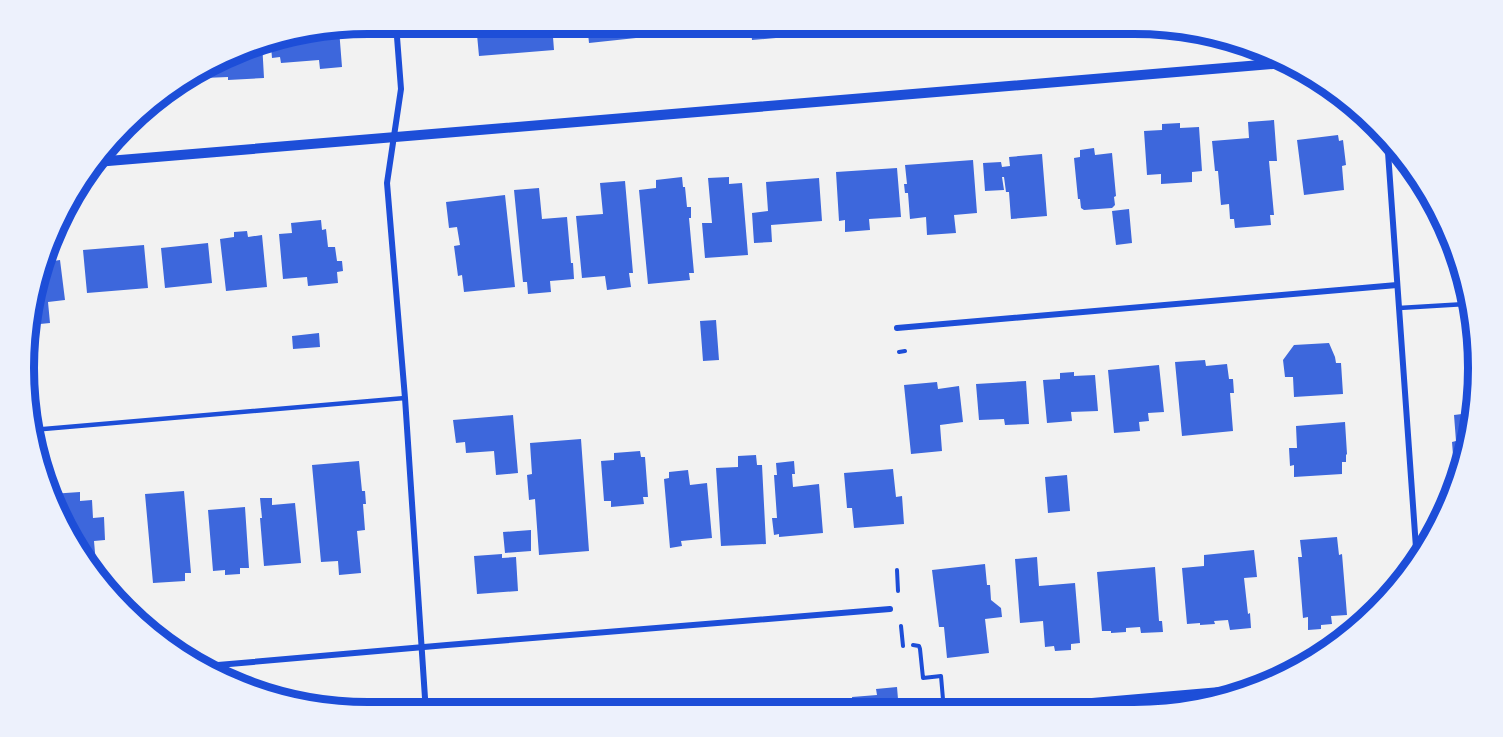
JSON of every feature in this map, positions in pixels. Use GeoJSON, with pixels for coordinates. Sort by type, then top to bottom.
{"type":"FeatureCollection","features":[{"type":"Feature","properties":{"kind":"street"},"geometry":{"type":"LineString","coordinates":[[397,34],[401,89],[387,183],[405,398],[425,702]]}},
{"type":"Feature","properties":{"kind":"street"},"geometry":{"type":"LineString","coordinates":[[107,161],[1271,64]]}},
{"type":"Feature","properties":{"kind":"street"},"geometry":{"type":"LineString","coordinates":[[1388,150],[1417,547]]}},
{"type":"Feature","properties":{"kind":"street"},"geometry":{"type":"LineString","coordinates":[[897,328],[1397,285]]}},
{"type":"Feature","properties":{"kind":"street"},"geometry":{"type":"LineString","coordinates":[[215,665],[890,609]]}},
{"type":"Feature","properties":{"kind":"street"},"geometry":{"type":"LineString","coordinates":[[1081,702],[1226,690]]}},
{"type":"Feature","properties":{"kind":"lane"},"geometry":{"type":"LineString","coordinates":[[1399,308],[1462,303]]}},
{"type":"Feature","properties":{"kind":"lane"},"geometry":{"type":"LineString","coordinates":[[40,429],[405,398]]}},
{"type":"Feature","properties":{"kind":"path"},"geometry":{"type":"LineString","coordinates":[[913,645],[921,649],[923,678],[941,676],[943,702]]}},
{"type":"Feature","properties":{"kind":"building"},"geometry":{"type":"Polygon","coordinates":[[[477,34],[553,34],[554,50],[479,56],[477,34]]]}},
{"type":"Feature","properties":{"kind":"building"},"geometry":{"type":"Polygon","coordinates":[[[588,34],[635,34],[636,38],[589,43],[588,34]]]}},
{"type":"Feature","properties":{"kind":"building"},"geometry":{"type":"Polygon","coordinates":[[[751,34],[776,34],[776,38],[752,40],[751,34]]]}},
{"type":"Feature","properties":{"kind":"building"},"geometry":{"type":"Polygon","coordinates":[[[340,36],[342,67],[320,69],[319,60],[281,63],[280,57],[272,58],[271,49],[303,41],[340,36]]]}},
{"type":"Feature","properties":{"kind":"building"},"geometry":{"type":"Polygon","coordinates":[[[263,52],[264,78],[228,80],[228,77],[204,78],[263,52]]]}},
{"type":"Feature","properties":{"kind":"building"},"geometry":{"type":"Polygon","coordinates":[[[1274,120],[1277,161],[1269,161],[1274,215],[1270,215],[1271,225],[1235,228],[1234,219],[1230,219],[1229,204],[1221,205],[1212,141],[1249,138],[1248,122],[1274,120]]]}},
{"type":"Feature","properties":{"kind":"building"},"geometry":{"type":"Polygon","coordinates":[[[1180,123],[1180,128],[1199,127],[1202,171],[1192,172],[1192,182],[1161,184],[1161,174],[1147,175],[1144,131],[1162,130],[1162,124],[1180,123]]]}},
{"type":"Feature","properties":{"kind":"building"},"geometry":{"type":"Polygon","coordinates":[[[1338,135],[1339,141],[1343,140],[1346,165],[1342,166],[1344,190],[1304,195],[1297,140],[1338,135]]]}},
{"type":"Feature","properties":{"kind":"building"},"geometry":{"type":"Polygon","coordinates":[[[1094,148],[1095,155],[1112,153],[1115,205],[1112,208],[1084,210],[1078,199],[1074,158],[1080,157],[1080,150],[1094,148]]]}},
{"type":"Feature","properties":{"kind":"building"},"geometry":{"type":"Polygon","coordinates":[[[1042,154],[1047,216],[1011,219],[1009,192],[1006,192],[1004,177],[1002,177],[1004,190],[985,191],[983,163],[1001,162],[1002,167],[1010,166],[1009,157],[1042,154]]]}},
{"type":"Feature","properties":{"kind":"building"},"geometry":{"type":"Polygon","coordinates":[[[973,160],[977,213],[954,215],[956,233],[927,235],[926,217],[910,219],[908,193],[905,193],[904,184],[907,184],[905,165],[973,160]]]}},
{"type":"Feature","properties":{"kind":"building"},"geometry":{"type":"Polygon","coordinates":[[[897,168],[901,217],[869,219],[870,230],[845,232],[845,220],[839,221],[836,172],[897,168]]]}},
{"type":"Feature","properties":{"kind":"building"},"geometry":{"type":"Polygon","coordinates":[[[682,177],[687,207],[691,207],[691,218],[689,218],[694,273],[689,273],[690,280],[648,284],[639,190],[656,188],[656,180],[682,177]]]}},
{"type":"Feature","properties":{"kind":"building"},"geometry":{"type":"Polygon","coordinates":[[[729,177],[729,184],[742,183],[748,255],[705,258],[702,223],[712,223],[708,178],[729,177]]]}},
{"type":"Feature","properties":{"kind":"building"},"geometry":{"type":"Polygon","coordinates":[[[819,178],[822,221],[771,225],[772,242],[754,243],[752,213],[768,211],[766,182],[819,178]]]}},
{"type":"Feature","properties":{"kind":"building"},"geometry":{"type":"Polygon","coordinates":[[[625,181],[633,273],[629,273],[631,287],[607,290],[605,276],[582,278],[576,216],[603,214],[600,183],[625,181]]]}},
{"type":"Feature","properties":{"kind":"building"},"geometry":{"type":"Polygon","coordinates":[[[539,188],[542,219],[567,217],[574,279],[550,281],[551,292],[528,294],[527,282],[523,282],[514,190],[539,188]]]}},
{"type":"Feature","properties":{"kind":"building"},"geometry":{"type":"Polygon","coordinates":[[[505,195],[515,287],[464,292],[462,275],[458,276],[454,246],[460,245],[457,227],[449,228],[446,202],[505,195]]]}},
{"type":"Feature","properties":{"kind":"building"},"geometry":{"type":"Polygon","coordinates":[[[1129,209],[1132,243],[1116,245],[1112,211],[1129,209]]]}},
{"type":"Feature","properties":{"kind":"building"},"geometry":{"type":"Polygon","coordinates":[[[321,220],[322,230],[326,229],[328,247],[335,247],[337,261],[342,261],[343,271],[337,272],[338,283],[308,286],[307,277],[283,279],[279,234],[292,233],[291,223],[321,220]]]}},
{"type":"Feature","properties":{"kind":"building"},"geometry":{"type":"Polygon","coordinates":[[[247,231],[248,237],[262,235],[267,287],[226,291],[220,239],[234,237],[234,232],[247,231]]]}},
{"type":"Feature","properties":{"kind":"building"},"geometry":{"type":"Polygon","coordinates":[[[208,243],[212,283],[165,288],[161,248],[208,243]]]}},
{"type":"Feature","properties":{"kind":"building"},"geometry":{"type":"Polygon","coordinates":[[[144,245],[148,288],[87,293],[83,250],[144,245]]]}},
{"type":"Feature","properties":{"kind":"building"},"geometry":{"type":"Polygon","coordinates":[[[60,260],[65,300],[48,302],[50,323],[37,324],[41,303],[52,261],[60,260]]]}},
{"type":"Feature","properties":{"kind":"building"},"geometry":{"type":"Polygon","coordinates":[[[716,320],[719,360],[703,361],[700,321],[716,320]]]}},
{"type":"Feature","properties":{"kind":"building"},"geometry":{"type":"Polygon","coordinates":[[[319,333],[320,347],[293,349],[292,336],[319,333]]]}},
{"type":"Feature","properties":{"kind":"building"},"geometry":{"type":"Polygon","coordinates":[[[1329,343],[1336,363],[1341,363],[1343,394],[1294,397],[1293,377],[1285,377],[1283,360],[1294,345],[1329,343]]]}},
{"type":"Feature","properties":{"kind":"building"},"geometry":{"type":"Polygon","coordinates":[[[1205,360],[1206,366],[1227,364],[1229,379],[1233,379],[1234,393],[1230,393],[1233,431],[1182,436],[1175,362],[1205,360]]]}},
{"type":"Feature","properties":{"kind":"building"},"geometry":{"type":"Polygon","coordinates":[[[1159,365],[1164,412],[1148,413],[1149,421],[1139,422],[1140,431],[1114,433],[1108,370],[1159,365]]]}},
{"type":"Feature","properties":{"kind":"building"},"geometry":{"type":"Polygon","coordinates":[[[1074,372],[1074,376],[1095,375],[1098,411],[1071,412],[1072,421],[1047,423],[1043,380],[1060,379],[1060,373],[1074,372]]]}},
{"type":"Feature","properties":{"kind":"building"},"geometry":{"type":"Polygon","coordinates":[[[1026,381],[1029,424],[1005,425],[1004,419],[979,420],[976,384],[1026,381]]]}},
{"type":"Feature","properties":{"kind":"building"},"geometry":{"type":"Polygon","coordinates":[[[937,382],[938,389],[959,386],[963,422],[940,425],[942,451],[911,454],[904,385],[937,382]]]}},
{"type":"Feature","properties":{"kind":"building"},"geometry":{"type":"Polygon","coordinates":[[[1466,414],[1454,466],[1452,442],[1456,441],[1454,415],[1466,414]]]}},
{"type":"Feature","properties":{"kind":"building"},"geometry":{"type":"Polygon","coordinates":[[[513,415],[518,473],[496,475],[494,451],[466,453],[465,442],[456,443],[453,420],[513,415]]]}},
{"type":"Feature","properties":{"kind":"building"},"geometry":{"type":"Polygon","coordinates":[[[1345,422],[1347,454],[1346,462],[1342,462],[1342,474],[1294,477],[1294,465],[1290,466],[1289,448],[1297,448],[1296,426],[1345,422]]]}},
{"type":"Feature","properties":{"kind":"building"},"geometry":{"type":"Polygon","coordinates":[[[581,439],[589,551],[539,555],[535,499],[529,500],[527,475],[532,474],[530,443],[581,439]]]}},
{"type":"Feature","properties":{"kind":"building"},"geometry":{"type":"Polygon","coordinates":[[[640,451],[641,457],[645,457],[648,497],[643,497],[644,504],[611,507],[611,501],[604,501],[601,461],[614,460],[614,453],[640,451]]]}},
{"type":"Feature","properties":{"kind":"building"},"geometry":{"type":"Polygon","coordinates":[[[756,455],[757,465],[762,465],[766,544],[721,546],[716,468],[738,467],[738,456],[756,455]]]}},
{"type":"Feature","properties":{"kind":"building"},"geometry":{"type":"Polygon","coordinates":[[[359,461],[362,491],[365,491],[366,504],[363,504],[365,530],[357,531],[361,573],[339,575],[338,561],[321,562],[312,465],[359,461]]]}},
{"type":"Feature","properties":{"kind":"building"},"geometry":{"type":"Polygon","coordinates":[[[794,461],[793,487],[819,484],[823,533],[779,537],[779,534],[774,535],[772,518],[777,518],[774,475],[777,475],[776,463],[794,461]]]}},
{"type":"Feature","properties":{"kind":"building"},"geometry":{"type":"Polygon","coordinates":[[[893,469],[896,497],[902,496],[904,524],[854,528],[852,508],[847,508],[844,473],[893,469]]]}},
{"type":"Feature","properties":{"kind":"building"},"geometry":{"type":"Polygon","coordinates":[[[688,470],[690,485],[707,483],[712,538],[681,541],[682,546],[670,548],[664,479],[669,478],[669,472],[688,470]]]}},
{"type":"Feature","properties":{"kind":"building"},"geometry":{"type":"Polygon","coordinates":[[[1067,475],[1070,511],[1048,513],[1045,477],[1067,475]]]}},
{"type":"Feature","properties":{"kind":"building"},"geometry":{"type":"Polygon","coordinates":[[[184,491],[191,573],[185,573],[185,581],[153,583],[145,494],[184,491]]]}},
{"type":"Feature","properties":{"kind":"building"},"geometry":{"type":"Polygon","coordinates":[[[80,492],[80,501],[92,500],[93,518],[104,517],[105,540],[94,541],[96,561],[79,536],[59,493],[80,492]]]}},
{"type":"Feature","properties":{"kind":"building"},"geometry":{"type":"Polygon","coordinates":[[[260,498],[272,498],[272,505],[295,503],[301,563],[264,566],[260,498]]]}},
{"type":"Feature","properties":{"kind":"building"},"geometry":{"type":"Polygon","coordinates":[[[245,507],[249,568],[240,568],[240,574],[225,575],[225,570],[213,571],[208,510],[245,507]]]}},
{"type":"Feature","properties":{"kind":"building"},"geometry":{"type":"Polygon","coordinates":[[[531,530],[531,551],[505,553],[503,532],[531,530]]]}},
{"type":"Feature","properties":{"kind":"building"},"geometry":{"type":"Polygon","coordinates":[[[1337,537],[1339,555],[1342,554],[1347,615],[1331,616],[1332,624],[1321,625],[1321,629],[1308,630],[1308,617],[1303,618],[1298,557],[1302,557],[1300,540],[1337,537]]]}},
{"type":"Feature","properties":{"kind":"building"},"geometry":{"type":"Polygon","coordinates":[[[1254,550],[1257,577],[1244,578],[1251,628],[1230,630],[1228,620],[1214,621],[1215,624],[1187,624],[1182,568],[1204,566],[1204,555],[1254,550]]]}},
{"type":"Feature","properties":{"kind":"building"},"geometry":{"type":"Polygon","coordinates":[[[502,554],[502,558],[516,557],[518,591],[477,594],[474,556],[502,554]]]}},
{"type":"Feature","properties":{"kind":"building"},"geometry":{"type":"Polygon","coordinates":[[[1037,557],[1039,586],[1075,583],[1080,643],[1071,644],[1071,650],[1055,651],[1054,646],[1045,647],[1043,621],[1020,623],[1015,559],[1037,557]]]}},
{"type":"Feature","properties":{"kind":"building"},"geometry":{"type":"Polygon","coordinates":[[[985,564],[991,600],[1001,608],[1002,617],[985,619],[989,653],[947,658],[944,627],[939,627],[932,570],[985,564]]]}},
{"type":"Feature","properties":{"kind":"building"},"geometry":{"type":"Polygon","coordinates":[[[1155,567],[1159,621],[1162,621],[1163,632],[1141,633],[1140,627],[1126,628],[1126,632],[1102,631],[1097,572],[1155,567]]]}},
{"type":"Feature","properties":{"kind":"building"},"geometry":{"type":"Polygon","coordinates":[[[897,687],[898,702],[852,702],[852,697],[877,695],[876,689],[897,687]]]}},
{"type":"Feature","properties":{"kind":"building"},"geometry":{"type":"Polygon","coordinates":[[[838,698],[838,702],[802,702],[838,698]]]}}]}
